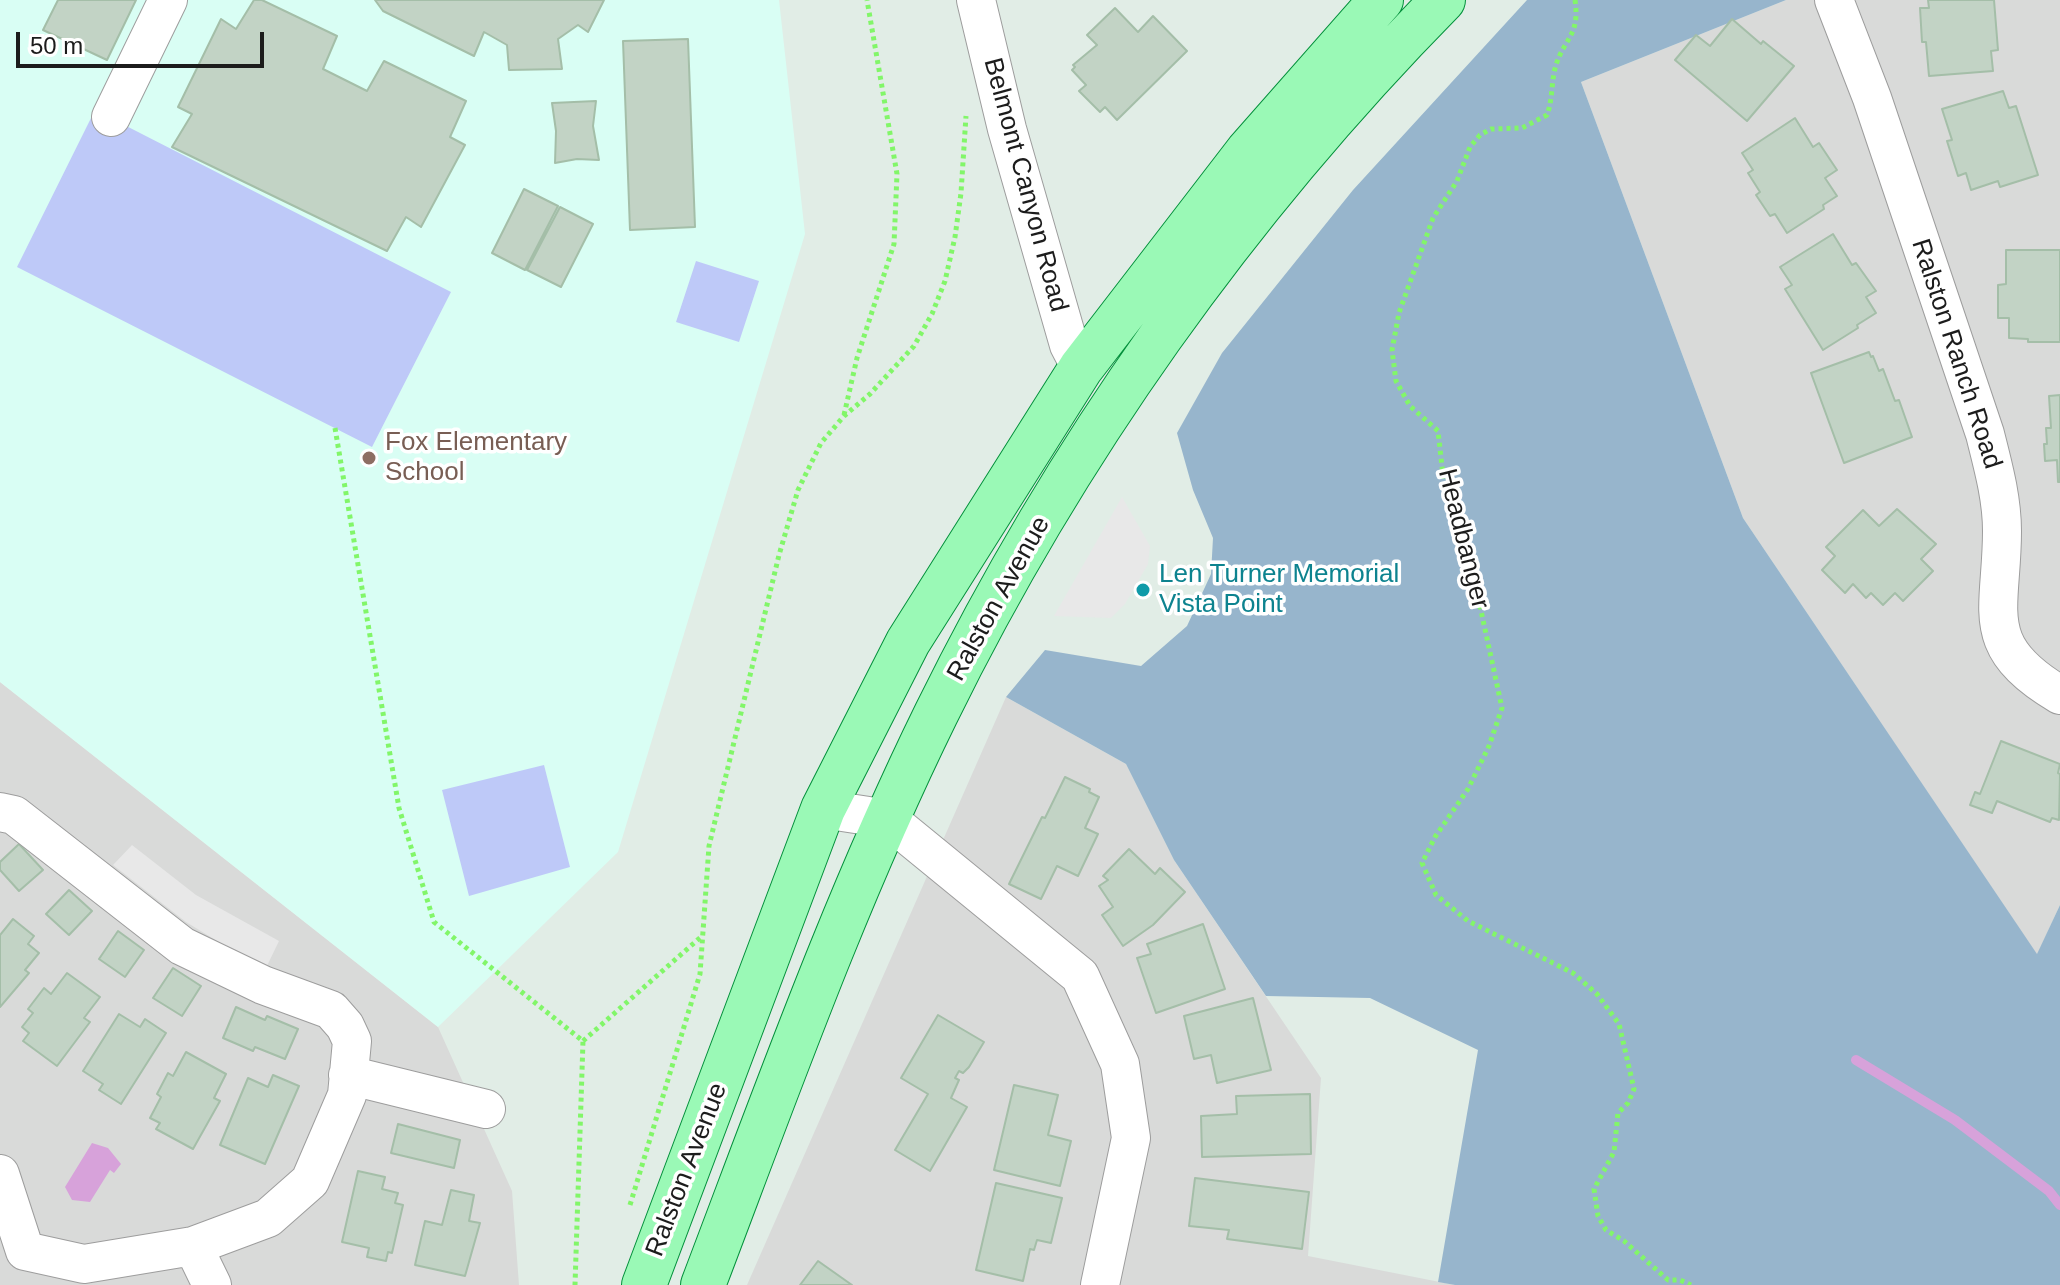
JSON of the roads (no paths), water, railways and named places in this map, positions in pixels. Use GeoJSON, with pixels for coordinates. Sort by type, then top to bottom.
{"type":"FeatureCollection","features":[{"type":"Feature","properties":{"kind":"main road","name":"Ralston Avenue"},"geometry":{"type":"LineString","coordinates":[[644,1285],[823,809],[908,642],[1081,368],[1248,151],[1381,0]]}},
{"type":"Feature","properties":{"kind":"main road","name":"Ralston Avenue"},"geometry":{"type":"LineString","coordinates":[[703,1285],[830,947],[936,713],[995,603],[1089,441],[1152,349],[1279,182],[1350,99],[1443,0]]}},
{"type":"Feature","properties":{"kind":"street"},"geometry":{"type":"LineString","coordinates":[[111,117],[168,0]]}},
{"type":"Feature","properties":{"kind":"street","name":"Ralston Ranch Road"},"geometry":{"type":"LineString","coordinates":[[1834,0],[1877,113],[1985,434],[1998,482],[2002,530],[1997,621],[2012,656],[2036,681],[2060,695]]}},
{"type":"Feature","properties":{"kind":"street","name":"Belmont Canyon Road"},"geometry":{"type":"LineString","coordinates":[[976,1],[1007,129],[1069,345],[1081,368]]}},
{"type":"Feature","properties":{"kind":"street"},"geometry":{"type":"LineString","coordinates":[[823,809],[888,819],[1080,976],[1120,1064],[1131,1138],[1100,1285]]}},
{"type":"Feature","properties":{"kind":"street"},"geometry":{"type":"LineString","coordinates":[[0,812],[14,815],[182,946],[263,985],[331,1010],[345,1026],[352,1041],[347,1095],[310,1181],[268,1218],[193,1246],[84,1264],[12,1262],[0,1174]]}},
{"type":"Feature","properties":{"kind":"street"},"geometry":{"type":"LineString","coordinates":[[348,1075],[486,1109]]}},
{"type":"Feature","properties":{"kind":"street"},"geometry":{"type":"LineString","coordinates":[[193,1246],[212,1285]]}},
{"type":"Feature","properties":{"kind":"waterway"},"geometry":{"type":"LineString","coordinates":[[1856,1060],[1955,1120],[2049,1191],[2060,1205]]}},
{"type":"Feature","properties":{"kind":"place","name":"Fox Elementary School"},"geometry":{"type":"Point","coordinates":[369,458]}},
{"type":"Feature","properties":{"kind":"place","name":"Len Turner Memorial Vista Point"},"geometry":{"type":"Point","coordinates":[1143,590]}}]}
